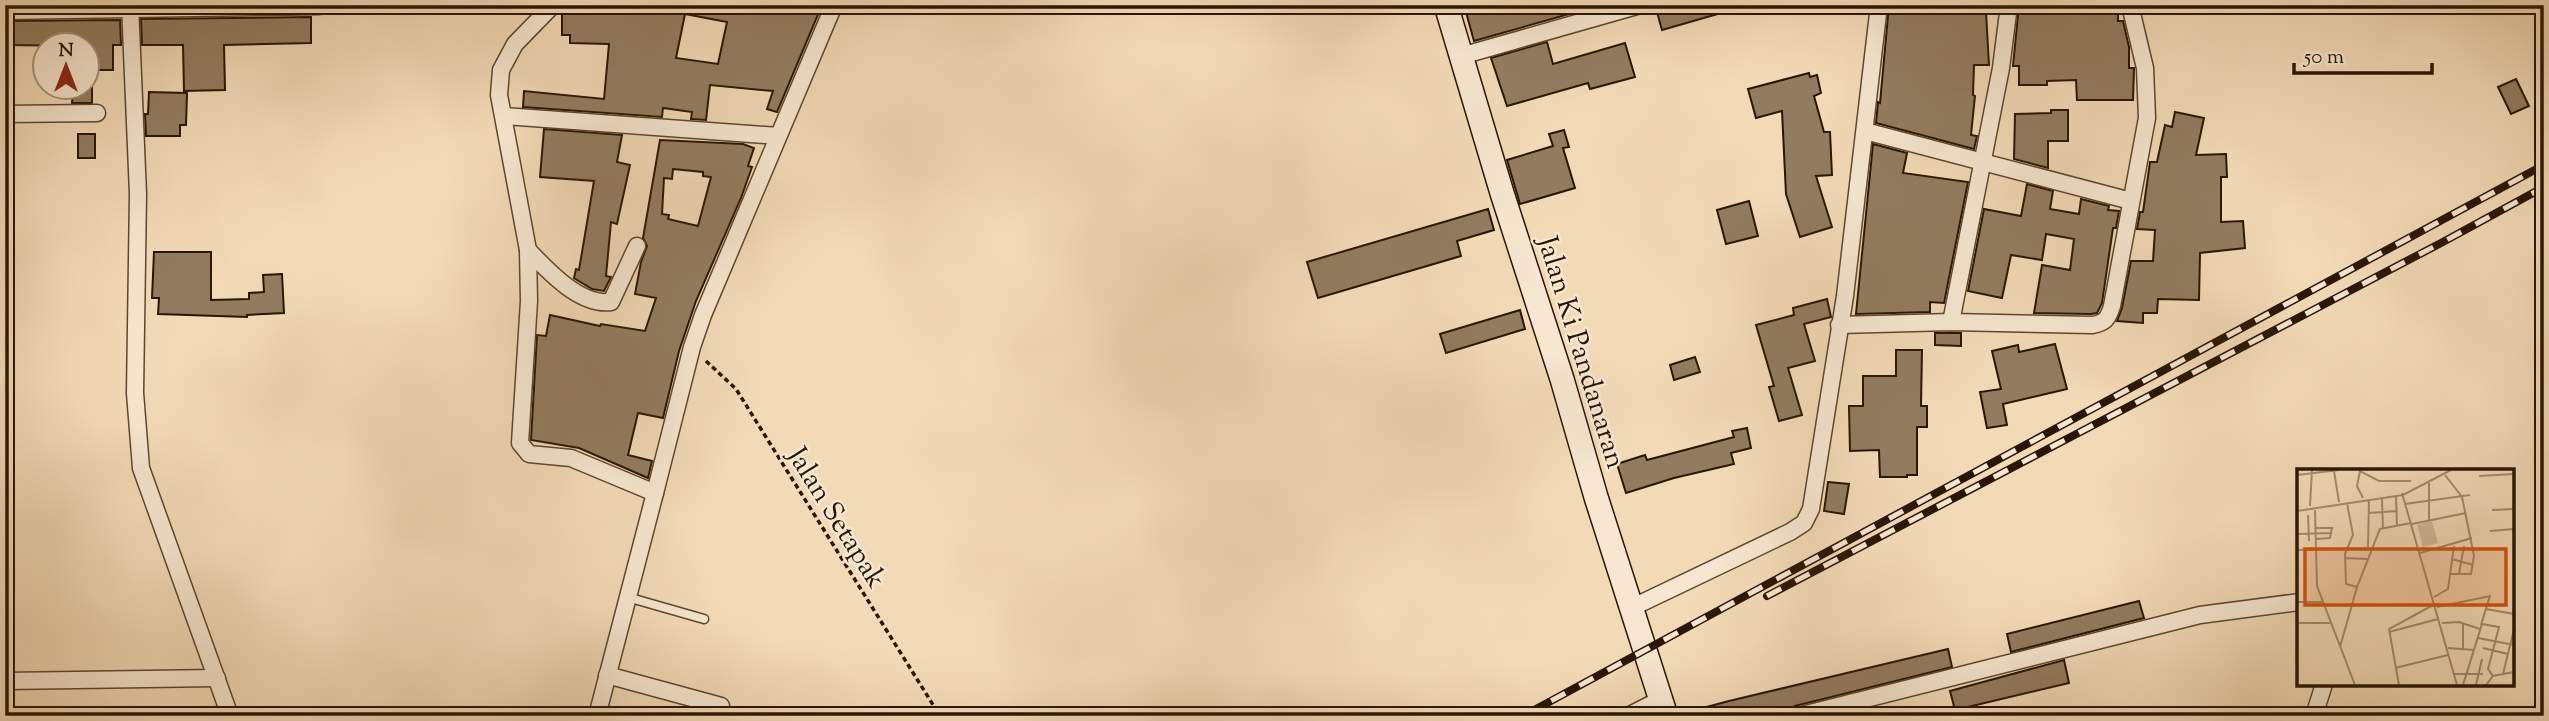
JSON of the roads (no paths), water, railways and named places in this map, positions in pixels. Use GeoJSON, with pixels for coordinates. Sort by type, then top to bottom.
{"type":"FeatureCollection","features":[{"type":"Feature","properties":{"kind":"main road","name":"Jalan Ki Pandanaran"},"geometry":{"type":"LineString","coordinates":[[1446,5],[1663,707]]}},
{"type":"Feature","properties":{"kind":"street"},"geometry":{"type":"LineString","coordinates":[[553,5],[515,44],[500,70],[499,95],[528,250],[528,301],[520,443],[529,454],[570,458],[654,493]]}},
{"type":"Feature","properties":{"kind":"street"},"geometry":{"type":"LineString","coordinates":[[597,716],[692,347],[703,315],[834,5]]}},
{"type":"Feature","properties":{"kind":"street"},"geometry":{"type":"LineString","coordinates":[[1461,56],[1640,5]]}},
{"type":"Feature","properties":{"kind":"street"},"geometry":{"type":"LineString","coordinates":[[1631,608],[1790,532],[1804,523],[1811,509],[1845,296],[1879,5]]}},
{"type":"Feature","properties":{"kind":"street"},"geometry":{"type":"LineString","coordinates":[[1951,322],[2001,68],[2009,5]]}},
{"type":"Feature","properties":{"kind":"street"},"geometry":{"type":"LineString","coordinates":[[1839,325],[1951,322],[2092,325],[2105,321],[2112,306],[2147,118],[2145,68],[2130,5]]}},
{"type":"Feature","properties":{"kind":"street"},"geometry":{"type":"LineString","coordinates":[[130,6],[138,194],[135,393],[141,468],[230,716]]}},
{"type":"Feature","properties":{"kind":"street"},"geometry":{"type":"LineString","coordinates":[[5,11],[130,6],[319,6]]}},
{"type":"Feature","properties":{"kind":"street"},"geometry":{"type":"LineString","coordinates":[[5,114],[97,113]]}},
{"type":"Feature","properties":{"kind":"street"},"geometry":{"type":"LineString","coordinates":[[504,116],[778,136]]}},
{"type":"Feature","properties":{"kind":"street"},"geometry":{"type":"LineString","coordinates":[[1865,131],[2131,201]]}},
{"type":"Feature","properties":{"kind":"street"},"geometry":{"type":"LineString","coordinates":[[528,250],[559,282],[603,303],[611,302],[637,246]]}},
{"type":"Feature","properties":{"kind":"street"},"geometry":{"type":"LineString","coordinates":[[1798,716],[2200,615],[2297,602]]}},
{"type":"Feature","properties":{"kind":"street"},"geometry":{"type":"LineString","coordinates":[[607,675],[721,706]]}},
{"type":"Feature","properties":{"kind":"street"},"geometry":{"type":"LineString","coordinates":[[5,681],[217,678]]}},
{"type":"Feature","properties":{"kind":"street"},"geometry":{"type":"LineString","coordinates":[[2314,716],[2323,686]]}},
{"type":"Feature","properties":{"kind":"street"},"geometry":{"type":"LineString","coordinates":[[1628,716],[1663,707]]}},
{"type":"Feature","properties":{"kind":"lane"},"geometry":{"type":"LineString","coordinates":[[627,597],[704,620]]}},
{"type":"Feature","properties":{"kind":"railway"},"geometry":{"type":"LineString","coordinates":[[1523,716],[2544,165]]}},
{"type":"Feature","properties":{"kind":"railway"},"geometry":{"type":"LineString","coordinates":[[1767,596],[2544,187]]}}]}
